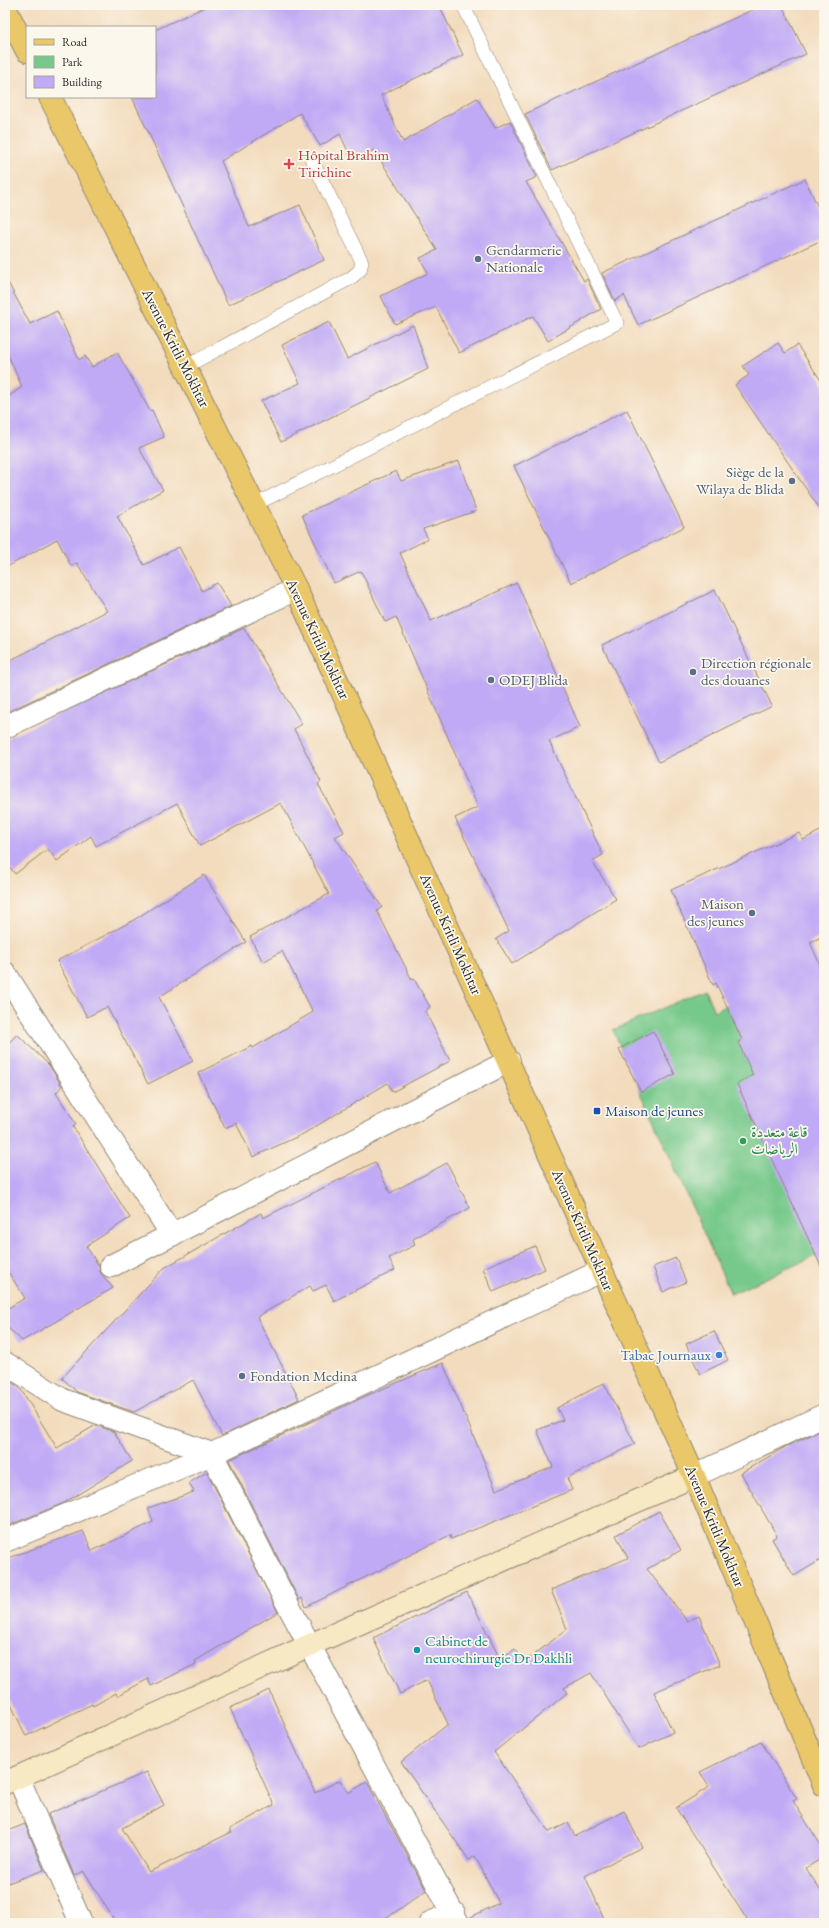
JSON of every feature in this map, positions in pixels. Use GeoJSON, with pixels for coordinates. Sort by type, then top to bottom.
{"type":"FeatureCollection","features":[{"type":"Feature","properties":{"kind":"main road"},"geometry":{"type":"LineString","coordinates":[[5,8],[26,50]]}},
{"type":"Feature","properties":{"kind":"main road","name":"Avenue Kritli Mokhtar"},"geometry":{"type":"LineString","coordinates":[[50,98],[296,589],[694,1476],[824,1785]]}},
{"type":"Feature","properties":{"kind":"main road"},"geometry":{"type":"LineString","coordinates":[[11,1780],[310,1644],[694,1476]]}},
{"type":"Feature","properties":{"kind":"street"},"geometry":{"type":"LineString","coordinates":[[5,727],[296,589]]}},
{"type":"Feature","properties":{"kind":"street"},"geometry":{"type":"LineString","coordinates":[[5,973],[172,1235]]}},
{"type":"Feature","properties":{"kind":"street"},"geometry":{"type":"LineString","coordinates":[[111,1266],[508,1061]]}},
{"type":"Feature","properties":{"kind":"street"},"geometry":{"type":"LineString","coordinates":[[5,1541],[212,1454],[601,1271]]}},
{"type":"Feature","properties":{"kind":"street"},"geometry":{"type":"LineString","coordinates":[[5,1363],[63,1400],[212,1454],[280,1590],[456,1918],[430,1923]]}},
{"type":"Feature","properties":{"kind":"street"},"geometry":{"type":"LineString","coordinates":[[694,1476],[824,1415]]}},
{"type":"Feature","properties":{"kind":"street"},"geometry":{"type":"LineString","coordinates":[[11,1780],[81,1923]]}},
{"type":"Feature","properties":{"kind":"lane"},"geometry":{"type":"LineString","coordinates":[[254,506],[617,323],[463,5]]}},
{"type":"Feature","properties":{"kind":"lane"},"geometry":{"type":"LineString","coordinates":[[185,367],[351,278],[360,270],[362,262],[311,158]]}},
{"type":"Feature","properties":{"kind":"green space","name":"قاعة متعددة الرياضات"},"geometry":{"type":"Polygon","coordinates":[[[824,960],[824,1252],[731,1294],[613,1030],[705,990],[714,1011],[824,960]]]}},
{"type":"Feature","properties":{"kind":"building","name":"Hôpital Brahim Tirichine"},"geometry":{"type":"Polygon","coordinates":[[[209,5],[439,5],[463,55],[381,95],[403,142],[477,98],[495,128],[510,121],[537,177],[526,182],[584,281],[587,279],[601,309],[548,341],[533,316],[459,353],[436,307],[395,324],[381,296],[428,273],[420,258],[437,250],[374,150],[352,160],[340,134],[320,146],[300,113],[221,161],[249,227],[300,205],[324,260],[228,305],[132,98],[156,98],[156,30],[209,5]]]}},
{"type":"Feature","properties":{"kind":"building"},"geometry":{"type":"Polygon","coordinates":[[[763,5],[782,5],[806,54],[552,170],[525,114],[763,5]]]}},
{"type":"Feature","properties":{"kind":"building"},"geometry":{"type":"Polygon","coordinates":[[[805,179],[824,220],[824,239],[638,325],[624,295],[615,301],[602,273],[805,179]]]}},
{"type":"Feature","properties":{"kind":"building"},"geometry":{"type":"Polygon","coordinates":[[[5,277],[30,324],[57,311],[79,360],[85,356],[92,367],[117,352],[150,411],[152,410],[164,437],[139,448],[163,490],[117,516],[144,565],[179,547],[202,591],[217,583],[231,606],[5,713],[5,663],[107,611],[77,563],[71,566],[57,539],[5,568],[5,399],[22,387],[5,348],[5,277]]]}},
{"type":"Feature","properties":{"kind":"building"},"geometry":{"type":"Polygon","coordinates":[[[329,322],[347,359],[413,325],[428,369],[281,442],[261,401],[300,383],[282,345],[329,322]]]}},
{"type":"Feature","properties":{"kind":"building"},"geometry":{"type":"Polygon","coordinates":[[[778,343],[785,353],[797,345],[824,385],[824,515],[735,385],[749,375],[743,366],[778,343]]]}},
{"type":"Feature","properties":{"kind":"building"},"geometry":{"type":"Polygon","coordinates":[[[627,410],[684,527],[571,583],[514,466],[627,410]]]}},
{"type":"Feature","properties":{"kind":"building"},"geometry":{"type":"Polygon","coordinates":[[[459,461],[476,511],[423,529],[428,539],[400,553],[431,621],[517,583],[580,727],[549,741],[603,855],[592,861],[616,899],[512,964],[496,939],[509,931],[455,818],[478,807],[396,617],[385,622],[361,571],[334,583],[302,515],[396,471],[401,481],[459,461]]]}},
{"type":"Feature","properties":{"kind":"building"},"geometry":{"type":"Polygon","coordinates":[[[715,590],[772,706],[659,762],[602,645],[715,590]]]}},
{"type":"Feature","properties":{"kind":"building"},"geometry":{"type":"Polygon","coordinates":[[[244,628],[302,724],[294,729],[321,782],[318,784],[344,832],[335,837],[382,907],[377,911],[412,980],[414,979],[430,1007],[425,1011],[450,1061],[392,1092],[388,1083],[303,1134],[253,1157],[236,1123],[225,1128],[198,1073],[252,1046],[253,1048],[313,1012],[282,951],[263,962],[250,937],[329,894],[281,803],[200,846],[177,803],[96,846],[91,836],[57,861],[48,849],[15,874],[5,861],[5,739],[244,628]]]}},
{"type":"Feature","properties":{"kind":"building"},"geometry":{"type":"Polygon","coordinates":[[[824,829],[824,936],[810,942],[824,974],[824,1273],[737,1084],[753,1075],[738,1042],[742,1040],[716,983],[713,985],[671,890],[799,833],[803,840],[824,829]]]}},
{"type":"Feature","properties":{"kind":"building"},"geometry":{"type":"Polygon","coordinates":[[[204,875],[246,942],[159,997],[193,1061],[148,1084],[107,1007],[87,1017],[57,961],[132,921],[204,875]]]}},
{"type":"Feature","properties":{"kind":"building"},"geometry":{"type":"Polygon","coordinates":[[[653,1031],[675,1074],[641,1092],[619,1049],[653,1031]]]}},
{"type":"Feature","properties":{"kind":"building"},"geometry":{"type":"Polygon","coordinates":[[[17,1034],[49,1065],[62,1086],[56,1093],[76,1124],[73,1127],[130,1218],[86,1246],[99,1266],[100,1272],[113,1288],[22,1341],[5,1325],[5,1310],[25,1298],[5,1267],[5,1047],[17,1034]]]}},
{"type":"Feature","properties":{"kind":"building"},"geometry":{"type":"Polygon","coordinates":[[[375,1162],[390,1193],[447,1163],[470,1208],[413,1239],[415,1245],[389,1258],[395,1270],[334,1301],[326,1285],[313,1291],[310,1286],[257,1317],[299,1399],[222,1436],[193,1380],[134,1412],[77,1392],[62,1378],[164,1268],[261,1213],[263,1218],[375,1162]]]}},
{"type":"Feature","properties":{"kind":"building"},"geometry":{"type":"Polygon","coordinates":[[[535,1246],[545,1269],[493,1292],[483,1268],[535,1246]]]}},
{"type":"Feature","properties":{"kind":"building"},"geometry":{"type":"Polygon","coordinates":[[[676,1258],[686,1282],[663,1292],[653,1267],[676,1258]]]}},
{"type":"Feature","properties":{"kind":"building"},"geometry":{"type":"Polygon","coordinates":[[[714,1331],[728,1360],[700,1374],[686,1344],[714,1331]]]}},
{"type":"Feature","properties":{"kind":"building"},"geometry":{"type":"Polygon","coordinates":[[[443,1363],[496,1490],[553,1467],[537,1430],[563,1420],[557,1408],[604,1383],[635,1444],[567,1478],[572,1490],[451,1539],[450,1535],[306,1607],[302,1598],[299,1600],[229,1460],[366,1396],[443,1363]]]}},
{"type":"Feature","properties":{"kind":"building"},"geometry":{"type":"Polygon","coordinates":[[[5,1378],[20,1388],[57,1448],[96,1425],[114,1432],[132,1461],[64,1503],[5,1527],[5,1378]]]}},
{"type":"Feature","properties":{"kind":"building"},"geometry":{"type":"Polygon","coordinates":[[[824,1429],[824,1558],[794,1576],[772,1539],[777,1536],[741,1473],[785,1447],[824,1429]]]}},
{"type":"Feature","properties":{"kind":"building"},"geometry":{"type":"Polygon","coordinates":[[[207,1472],[278,1612],[195,1661],[196,1664],[151,1686],[148,1679],[117,1696],[116,1693],[93,1706],[92,1704],[26,1736],[5,1692],[5,1559],[83,1531],[92,1551],[153,1522],[148,1508],[194,1492],[189,1483],[207,1472]]]}},
{"type":"Feature","properties":{"kind":"building"},"geometry":{"type":"Polygon","coordinates":[[[659,1511],[681,1550],[647,1569],[687,1621],[699,1616],[720,1665],[654,1692],[673,1732],[639,1749],[591,1673],[564,1688],[567,1693],[494,1752],[549,1832],[568,1823],[575,1836],[624,1811],[642,1847],[585,1876],[606,1923],[470,1923],[469,1918],[499,1903],[475,1856],[469,1860],[401,1762],[448,1724],[427,1680],[400,1694],[373,1638],[467,1592],[500,1659],[515,1649],[525,1662],[567,1629],[551,1590],[628,1558],[616,1535],[659,1511]]]}},
{"type":"Feature","properties":{"kind":"building"},"geometry":{"type":"Polygon","coordinates":[[[269,1690],[315,1793],[340,1780],[348,1793],[367,1782],[426,1890],[394,1913],[376,1923],[116,1923],[84,1871],[74,1875],[48,1814],[147,1772],[164,1805],[122,1828],[149,1872],[232,1832],[230,1829],[274,1805],[230,1708],[269,1690]]]}},
{"type":"Feature","properties":{"kind":"building"},"geometry":{"type":"Polygon","coordinates":[[[761,1742],[797,1799],[793,1801],[824,1850],[824,1857],[806,1868],[824,1896],[824,1923],[749,1923],[676,1808],[709,1787],[700,1772],[761,1742]]]}},
{"type":"Feature","properties":{"kind":"building"},"geometry":{"type":"Polygon","coordinates":[[[25,1824],[44,1870],[5,1884],[5,1832],[25,1824]]]}},
{"type":"Feature","properties":{"kind":"place","name":"Hôpital Brahim Tirichine"},"geometry":{"type":"Point","coordinates":[289,164]}},
{"type":"Feature","properties":{"kind":"place","name":"Gendarmerie Nationale"},"geometry":{"type":"Point","coordinates":[478,259]}},
{"type":"Feature","properties":{"kind":"place","name":"Siège de la Wilaya de Blida"},"geometry":{"type":"Point","coordinates":[792,481]}},
{"type":"Feature","properties":{"kind":"place","name":"Direction régionale des douanes"},"geometry":{"type":"Point","coordinates":[693,672]}},
{"type":"Feature","properties":{"kind":"place","name":"ODEJ Blida"},"geometry":{"type":"Point","coordinates":[491,680]}},
{"type":"Feature","properties":{"kind":"place","name":"Maison des jeunes"},"geometry":{"type":"Point","coordinates":[752,913]}},
{"type":"Feature","properties":{"kind":"place","name":"Maison de jeunes"},"geometry":{"type":"Point","coordinates":[597,1111]}},
{"type":"Feature","properties":{"kind":"place","name":"قاعة متعددة الرياضات"},"geometry":{"type":"Point","coordinates":[743,1141]}},
{"type":"Feature","properties":{"kind":"place","name":"Tabac Journaux"},"geometry":{"type":"Point","coordinates":[719,1355]}},
{"type":"Feature","properties":{"kind":"place","name":"Fondation Medina"},"geometry":{"type":"Point","coordinates":[242,1376]}},
{"type":"Feature","properties":{"kind":"place","name":"Cabinet de neurochirurgie Dr Dakhli"},"geometry":{"type":"Point","coordinates":[417,1650]}}]}
